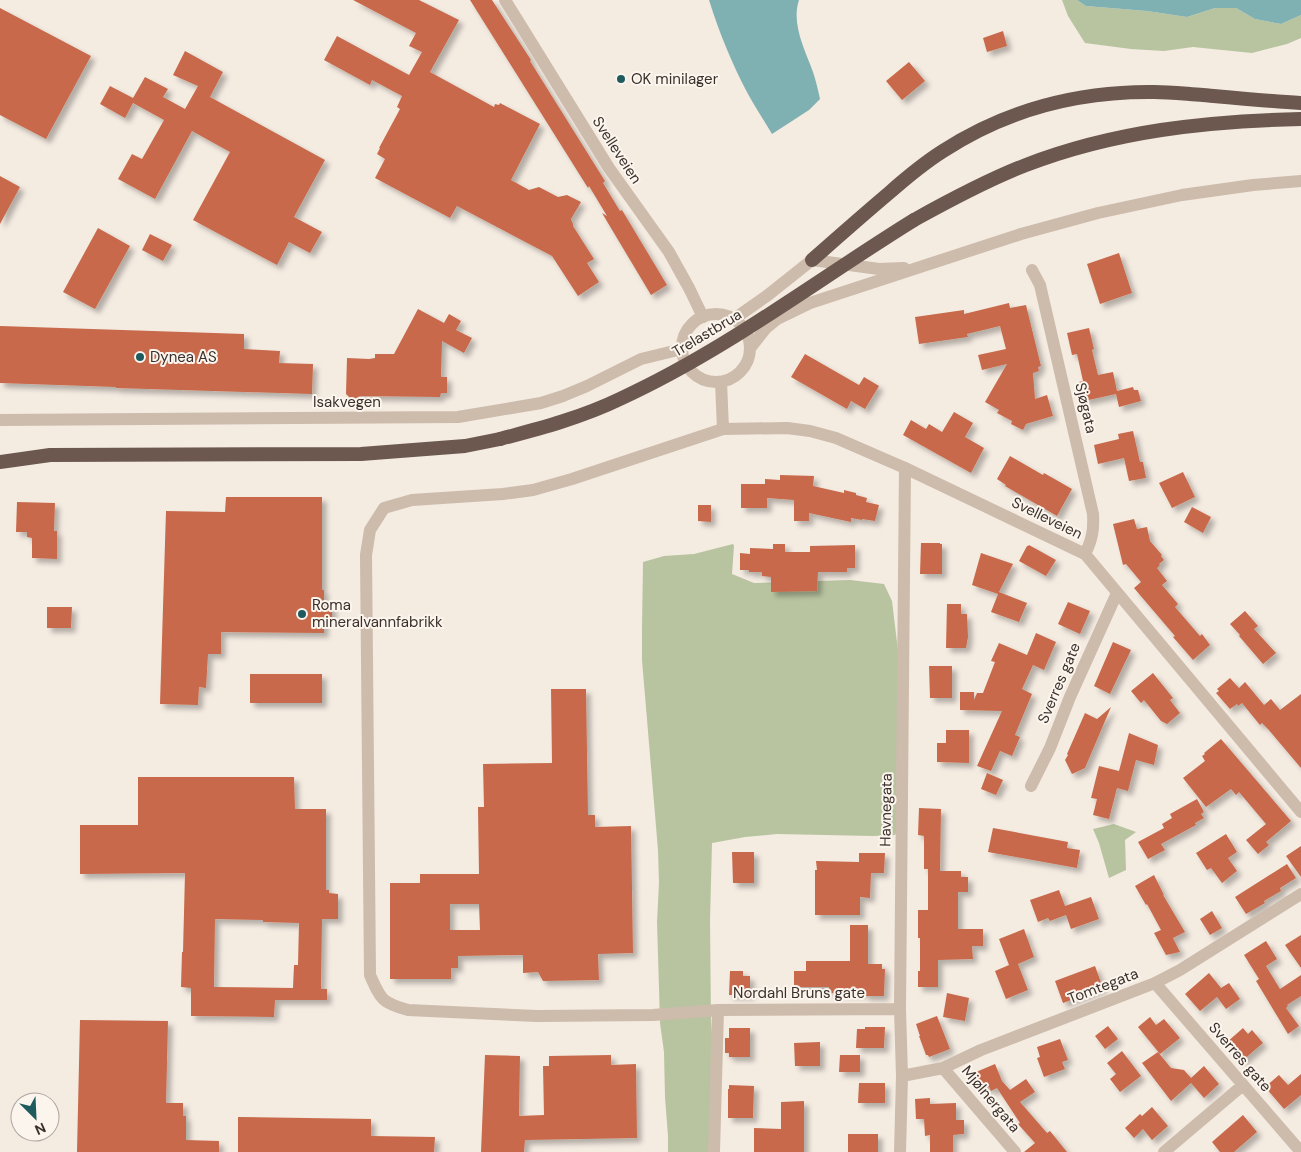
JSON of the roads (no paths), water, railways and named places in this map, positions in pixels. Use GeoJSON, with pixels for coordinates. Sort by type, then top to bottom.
{"type":"FeatureCollection","features":[{"type":"Feature","properties":{"kind":"highway"},"geometry":{"type":"LineString","coordinates":[[812,260],[912,174],[942,151],[1007,117],[1032,108],[1063,100],[1120,92],[1155,92],[1301,103]]}},
{"type":"Feature","properties":{"kind":"highway","name":"Trelastbrua"},"geometry":{"type":"LineString","coordinates":[[0,462],[50,455],[360,454],[465,446],[500,439],[582,415],[621,399],[657,381],[738,335],[914,220],[962,194],[1026,165],[1094,143],[1152,131],[1235,121],[1301,119]]}},
{"type":"Feature","properties":{"kind":"street","name":"Svelleveien"},"geometry":{"type":"LineString","coordinates":[[505,0],[609,168],[669,252],[703,317]]}},
{"type":"Feature","properties":{"kind":"street"},"geometry":{"type":"LineString","coordinates":[[751,347],[766,328],[793,310],[1021,234],[1098,213],[1182,195],[1253,185],[1301,181]]}},
{"type":"Feature","properties":{"kind":"street"},"geometry":{"type":"LineString","coordinates":[[734,319],[812,260],[879,269],[916,269]]}},
{"type":"Feature","properties":{"kind":"street","name":"Sjøgata"},"geometry":{"type":"LineString","coordinates":[[1032,270],[1040,285],[1094,514],[1094,530],[1085,554]]}},
{"type":"Feature","properties":{"kind":"street"},"geometry":{"type":"LineString","coordinates":[[720,314],[734,319],[746,333],[751,347],[750,358],[742,371],[732,378],[721,382],[703,380],[689,368],[684,358],[682,348],[684,337],[691,326],[708,315],[720,314]]}},
{"type":"Feature","properties":{"kind":"street","name":"Isakvegen"},"geometry":{"type":"LineString","coordinates":[[0,420],[458,417],[548,401],[587,386],[641,359],[682,348]]}},
{"type":"Feature","properties":{"kind":"street"},"geometry":{"type":"LineString","coordinates":[[721,382],[723,429]]}},
{"type":"Feature","properties":{"kind":"street","name":"Svelleveien"},"geometry":{"type":"LineString","coordinates":[[723,429],[787,428],[810,431],[836,438],[905,468],[1085,554],[1301,812]]}},
{"type":"Feature","properties":{"kind":"street","name":"Nordahl Bruns gate"},"geometry":{"type":"LineString","coordinates":[[723,429],[572,479],[532,490],[503,494],[412,500],[384,508],[370,530],[366,555],[370,975],[380,997],[391,1005],[408,1010],[538,1016],[653,1015],[718,1010],[900,1009]]}},
{"type":"Feature","properties":{"kind":"street","name":"Havnegata"},"geometry":{"type":"LineString","coordinates":[[900,1152],[905,468]]}},
{"type":"Feature","properties":{"kind":"street","name":"Sverres gate"},"geometry":{"type":"LineString","coordinates":[[1031,786],[1050,748],[1070,697],[1117,593]]}},
{"type":"Feature","properties":{"kind":"street","name":"Tomtegata"},"geometry":{"type":"LineString","coordinates":[[902,1076],[943,1068],[981,1050],[1155,983],[1180,970],[1301,894]]}},
{"type":"Feature","properties":{"kind":"street","name":"Sverres gate"},"geometry":{"type":"LineString","coordinates":[[1155,983],[1301,1152]]}},
{"type":"Feature","properties":{"kind":"street"},"geometry":{"type":"LineString","coordinates":[[714,1152],[718,1010]]}},
{"type":"Feature","properties":{"kind":"street","name":"Mjølnergata"},"geometry":{"type":"LineString","coordinates":[[943,1068],[1015,1152]]}},
{"type":"Feature","properties":{"kind":"street"},"geometry":{"type":"LineString","coordinates":[[1164,1152],[1243,1085]]}},
{"type":"Feature","properties":{"kind":"water"},"geometry":{"type":"Polygon","coordinates":[[[709,0],[799,0],[797,9],[798,28],[820,99],[809,110],[772,134],[737,71],[709,0]]]}},
{"type":"Feature","properties":{"kind":"water"},"geometry":{"type":"Polygon","coordinates":[[[1077,0],[1301,0],[1301,15],[1281,24],[1255,19],[1236,8],[1215,8],[1187,17],[1147,11],[1086,6],[1077,0]]]}},
{"type":"Feature","properties":{"kind":"place","name":"OK minilager"},"geometry":{"type":"Point","coordinates":[621,79]}},
{"type":"Feature","properties":{"kind":"place","name":"Dynea AS"},"geometry":{"type":"Point","coordinates":[140,357]}},
{"type":"Feature","properties":{"kind":"place","name":"Roma mineralvannfabrikk"},"geometry":{"type":"Point","coordinates":[302,614]}}]}
